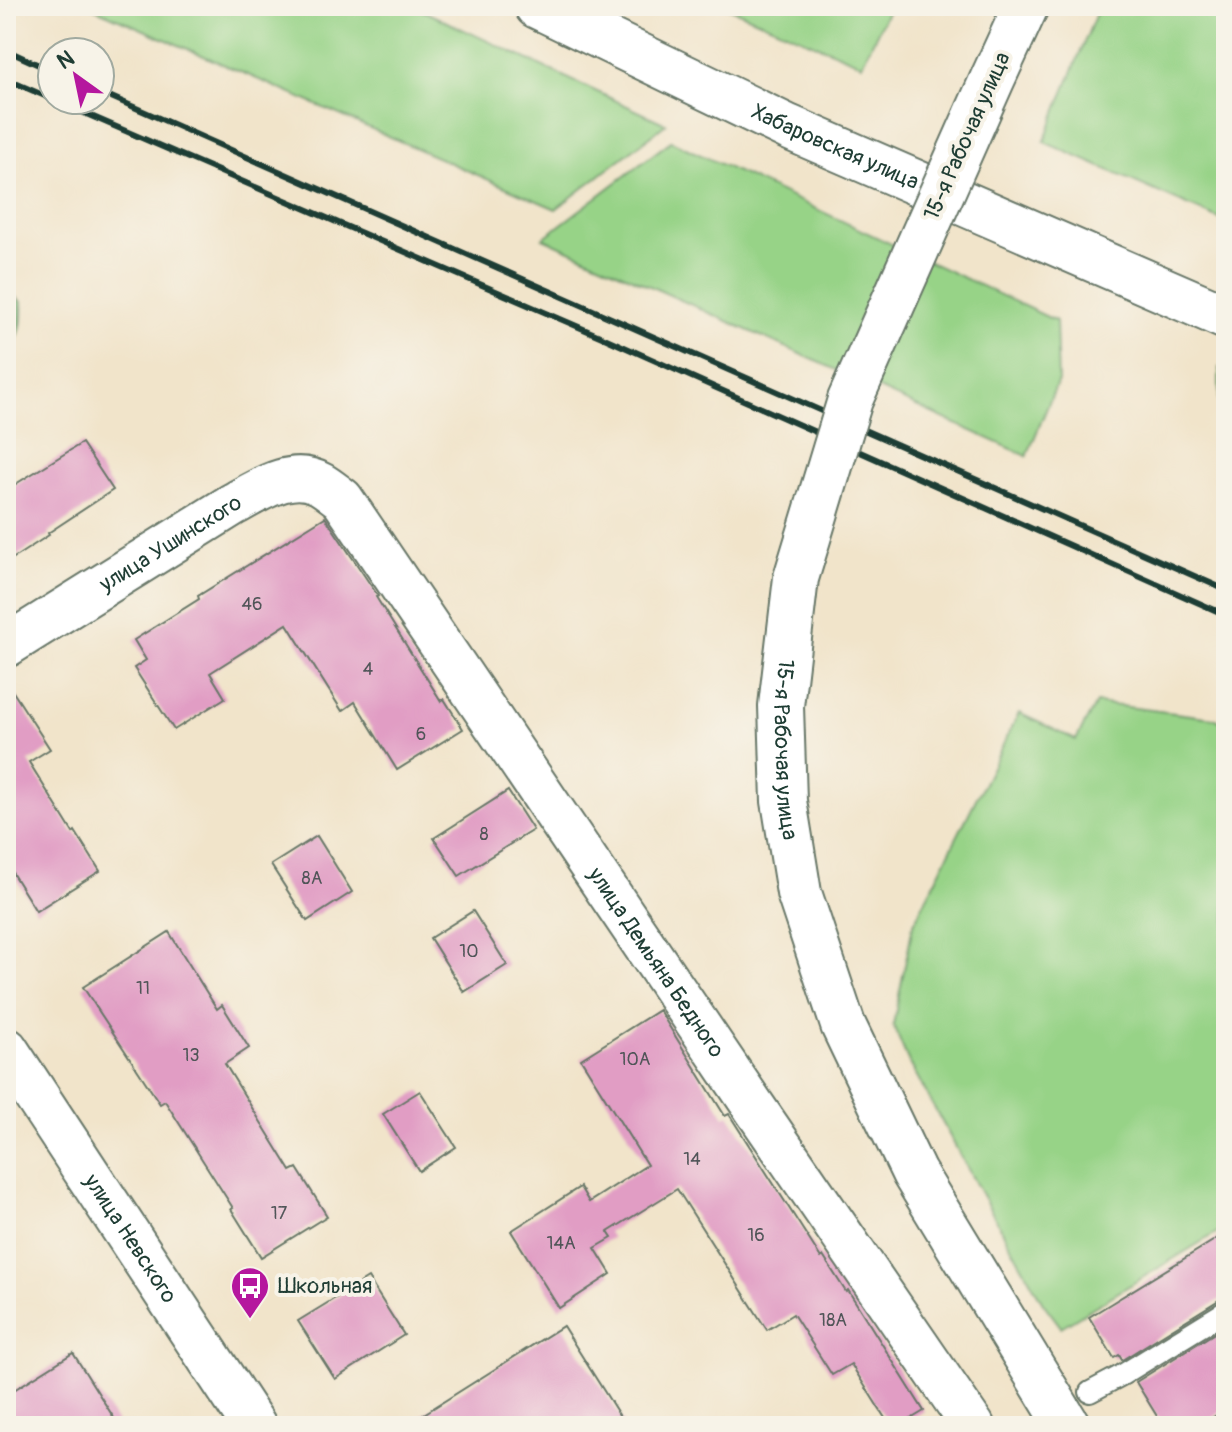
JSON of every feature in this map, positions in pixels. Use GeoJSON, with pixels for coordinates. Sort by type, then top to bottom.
{"type":"FeatureCollection","features":[{"type":"Feature","properties":{"kind":"main road","name":"Хабаровская улица"},"geometry":{"type":"LineString","coordinates":[[537,6],[601,20],[788,127],[1226,317]]}},
{"type":"Feature","properties":{"kind":"main road","name":"15-я Рабочая улица"},"geometry":{"type":"LineString","coordinates":[[1026,6],[850,400],[796,578],[781,722],[784,801],[799,893],[843,1025],[914,1173],[1079,1409]]}},
{"type":"Feature","properties":{"kind":"main road","name":"улица Невского"},"geometry":{"type":"LineString","coordinates":[[6,1050],[254,1426]]}},
{"type":"Feature","properties":{"kind":"street","name":"улица Ушинского"},"geometry":{"type":"LineString","coordinates":[[6,646],[218,513],[267,486],[296,477],[319,482],[342,499]]}},
{"type":"Feature","properties":{"kind":"street","name":"улица Демьяна Бедного"},"geometry":{"type":"LineString","coordinates":[[342,499],[973,1426]]}},
{"type":"Feature","properties":{"kind":"lane"},"geometry":{"type":"LineString","coordinates":[[1079,1409],[1122,1375],[1226,1311]]}},
{"type":"Feature","properties":{"kind":"green space"},"geometry":{"type":"Polygon","coordinates":[[[89,6],[413,6],[666,124],[556,209],[89,6]]]}},
{"type":"Feature","properties":{"kind":"green space"},"geometry":{"type":"Polygon","coordinates":[[[724,6],[890,6],[862,64],[724,6]]]}},
{"type":"Feature","properties":{"kind":"green space"},"geometry":{"type":"Polygon","coordinates":[[[1099,6],[1226,6],[1226,222],[1044,142],[1099,6]]]}},
{"type":"Feature","properties":{"kind":"green space"},"geometry":{"type":"Polygon","coordinates":[[[671,141],[1056,321],[1058,381],[1027,456],[543,238],[671,141]]]}},
{"type":"Feature","properties":{"kind":"green space"},"geometry":{"type":"Polygon","coordinates":[[[6,290],[22,302],[22,323],[18,335],[6,351],[6,290]]]}},
{"type":"Feature","properties":{"kind":"green space"},"geometry":{"type":"Polygon","coordinates":[[[1219,368],[1226,371],[1226,468],[1220,465],[1219,368]]]}},
{"type":"Feature","properties":{"kind":"green space"},"geometry":{"type":"Polygon","coordinates":[[[1096,703],[1214,718],[1226,724],[1226,1227],[1061,1327],[1043,1303],[982,1195],[907,1058],[893,1025],[913,925],[1019,713],[1076,740],[1096,703]]]}},
{"type":"Feature","properties":{"kind":"building"},"geometry":{"type":"Polygon","coordinates":[[[82,443],[113,490],[6,563],[6,490],[82,443]]]}},
{"type":"Feature","properties":{"kind":"building"},"geometry":{"type":"Polygon","coordinates":[[[325,517],[378,596],[441,701],[444,699],[463,729],[397,770],[355,702],[342,711],[287,624],[210,673],[225,698],[174,730],[134,668],[146,660],[134,640],[325,517]]]}},
{"type":"Feature","properties":{"kind":"building"},"geometry":{"type":"Polygon","coordinates":[[[6,681],[50,749],[29,762],[100,871],[36,911],[6,863],[6,681]]]}},
{"type":"Feature","properties":{"kind":"building"},"geometry":{"type":"Polygon","coordinates":[[[508,791],[533,830],[459,876],[434,838],[508,791]]]}},
{"type":"Feature","properties":{"kind":"building"},"geometry":{"type":"Polygon","coordinates":[[[317,836],[352,892],[307,921],[271,865],[317,836]]]}},
{"type":"Feature","properties":{"kind":"building"},"geometry":{"type":"Polygon","coordinates":[[[473,911],[507,965],[464,992],[430,938],[473,911]]]}},
{"type":"Feature","properties":{"kind":"building"},"geometry":{"type":"Polygon","coordinates":[[[169,932],[217,1009],[222,1005],[249,1048],[225,1064],[291,1171],[297,1168],[327,1216],[261,1257],[165,1101],[160,1104],[83,987],[169,932]]]}},
{"type":"Feature","properties":{"kind":"building"},"geometry":{"type":"Polygon","coordinates":[[[659,1010],[725,1116],[729,1114],[821,1258],[823,1256],[846,1292],[848,1290],[924,1411],[899,1426],[890,1426],[851,1364],[832,1375],[793,1314],[767,1330],[677,1189],[608,1232],[612,1238],[595,1248],[611,1274],[559,1308],[511,1231],[580,1187],[589,1202],[647,1165],[581,1059],[659,1010]]]}},
{"type":"Feature","properties":{"kind":"building"},"geometry":{"type":"Polygon","coordinates":[[[420,1091],[456,1147],[419,1171],[383,1114],[420,1091]]]}},
{"type":"Feature","properties":{"kind":"building"},"geometry":{"type":"Polygon","coordinates":[[[1226,1233],[1226,1298],[1122,1360],[1119,1355],[1114,1358],[1089,1317],[1226,1233]]]}},
{"type":"Feature","properties":{"kind":"building"},"geometry":{"type":"Polygon","coordinates":[[[368,1278],[404,1335],[335,1379],[298,1321],[368,1278]]]}},
{"type":"Feature","properties":{"kind":"building"},"geometry":{"type":"Polygon","coordinates":[[[563,1326],[626,1426],[405,1426],[563,1326]]]}},
{"type":"Feature","properties":{"kind":"building"},"geometry":{"type":"Polygon","coordinates":[[[1226,1326],[1226,1409],[1199,1426],[1163,1426],[1136,1382],[1226,1326]]]}},
{"type":"Feature","properties":{"kind":"building"},"geometry":{"type":"Polygon","coordinates":[[[73,1353],[119,1426],[6,1426],[6,1395],[73,1353]]]}},
{"type":"Feature","properties":{"kind":"railway"},"geometry":{"type":"LineString","coordinates":[[6,50],[36,64]]}},
{"type":"Feature","properties":{"kind":"railway"},"geometry":{"type":"LineString","coordinates":[[6,79],[36,92]]}},
{"type":"Feature","properties":{"kind":"railway"},"geometry":{"type":"LineString","coordinates":[[116,99],[1226,590]]}},
{"type":"Feature","properties":{"kind":"railway"},"geometry":{"type":"LineString","coordinates":[[91,116],[602,337],[1226,615]]}},
{"type":"Feature","properties":{"kind":"place","name":"Школьная"},"geometry":{"type":"Point","coordinates":[250,1320]}}]}
